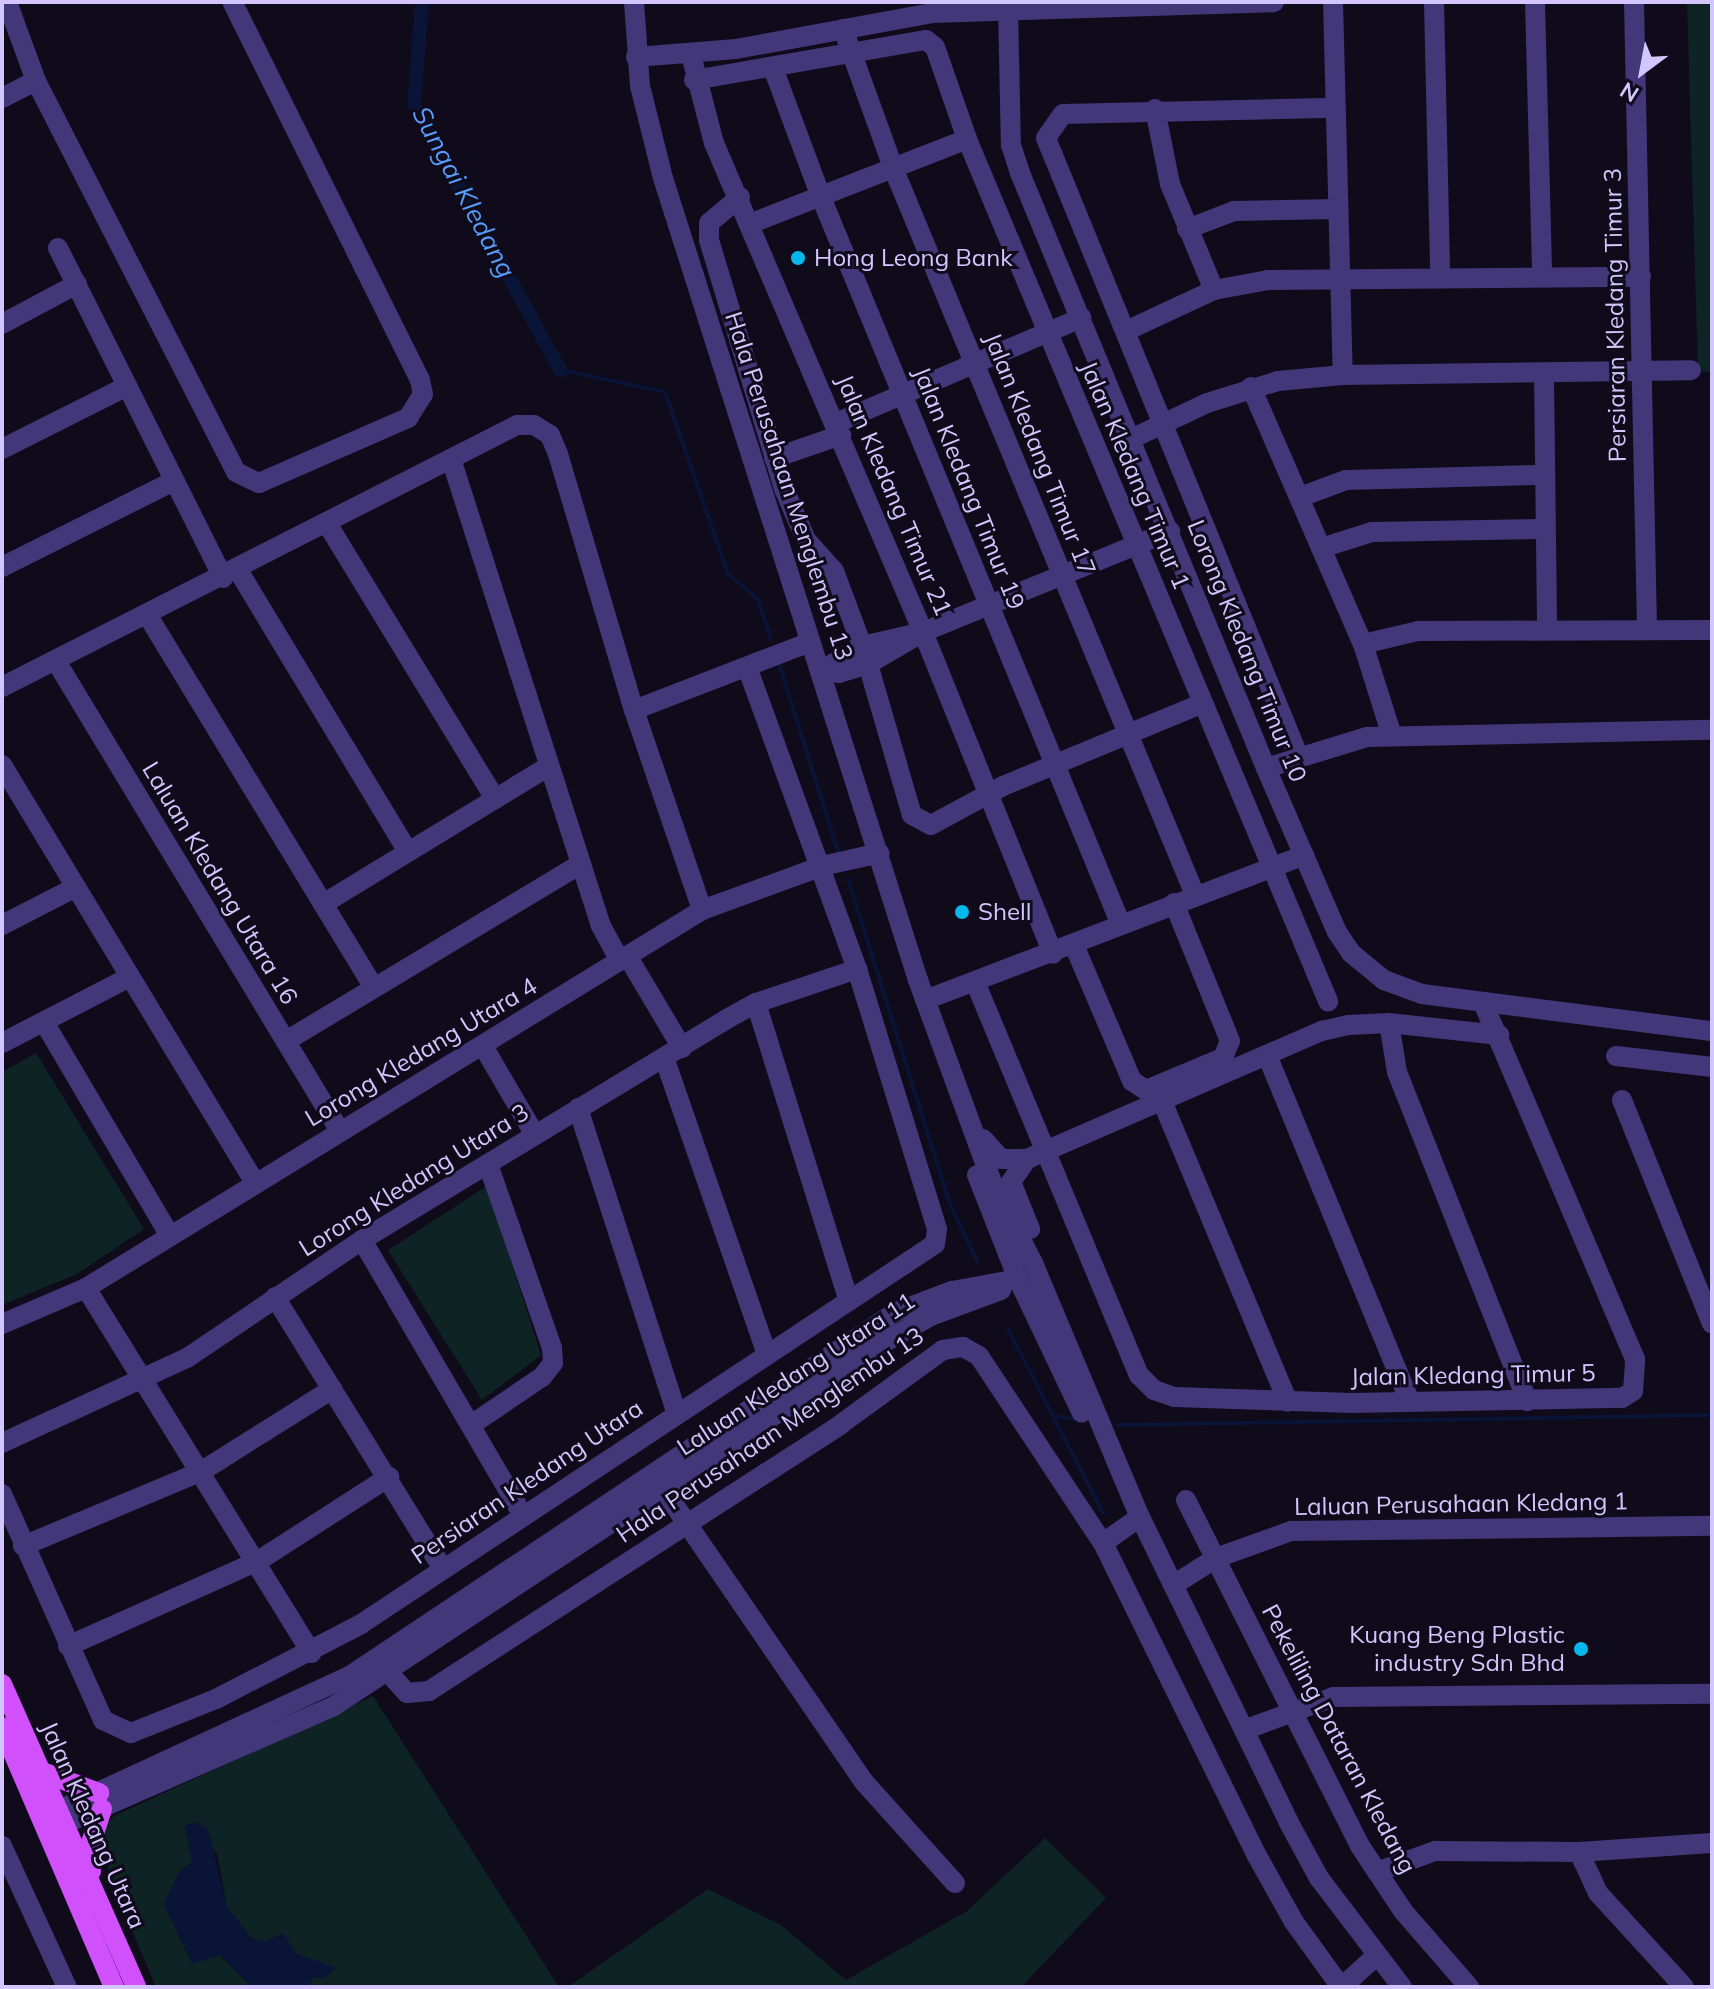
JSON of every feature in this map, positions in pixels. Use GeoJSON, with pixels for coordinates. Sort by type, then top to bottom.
{"type":"FeatureCollection","features":[{"type":"Feature","properties":{"kind":"main road","name":"Jalan Kledang Utara"},"geometry":{"type":"LineString","coordinates":[[2,1684],[42,1772],[54,1821],[114,1987]]}},
{"type":"Feature","properties":{"kind":"main road","name":"Jalan Kledang Utara"},"geometry":{"type":"LineString","coordinates":[[2,1727],[92,1882],[136,1987]]}},
{"type":"Feature","properties":{"kind":"main road"},"geometry":{"type":"LineString","coordinates":[[42,1772],[101,1801],[90,1846],[92,1882]]}},
{"type":"Feature","properties":{"kind":"street"},"geometry":{"type":"LineString","coordinates":[[7,2],[36,81],[236,472],[247,480],[273,479],[408,418],[419,406],[420,380],[232,2]]}},
{"type":"Feature","properties":{"kind":"street","name":"Hala Perusahaan Menglembu 13"},"geometry":{"type":"LineString","coordinates":[[634,2],[636,57],[663,178],[925,1000]]}},
{"type":"Feature","properties":{"kind":"street"},"geometry":{"type":"LineString","coordinates":[[636,57],[691,55],[932,13],[1008,7],[1274,2]]}},
{"type":"Feature","properties":{"kind":"street"},"geometry":{"type":"LineString","coordinates":[[1333,2],[1343,375]]}},
{"type":"Feature","properties":{"kind":"street"},"geometry":{"type":"LineString","coordinates":[[1434,2],[1440,276]]}},
{"type":"Feature","properties":{"kind":"street"},"geometry":{"type":"LineString","coordinates":[[1535,2],[1542,277]]}},
{"type":"Feature","properties":{"kind":"street","name":"Persiaran Kledang Timur 3"},"geometry":{"type":"LineString","coordinates":[[1634,2],[1647,628]]}},
{"type":"Feature","properties":{"kind":"street","name":"Lorong Kledang Timur 10"},"geometry":{"type":"LineString","coordinates":[[1008,7],[1011,145],[1266,768],[1337,932],[1368,969],[1403,989],[1712,1031]]}},
{"type":"Feature","properties":{"kind":"street","name":"Jalan Kledang Timur 17"},"geometry":{"type":"LineString","coordinates":[[843,29],[894,170],[1195,895]]}},
{"type":"Feature","properties":{"kind":"street","name":"Jalan Kledang Timur 1"},"geometry":{"type":"LineString","coordinates":[[852,52],[926,40],[935,47],[967,139],[1201,704],[1328,1001]]}},
{"type":"Feature","properties":{"kind":"street"},"geometry":{"type":"LineString","coordinates":[[694,80],[852,52]]}},
{"type":"Feature","properties":{"kind":"street","name":"Jalan Kledang Timur 21"},"geometry":{"type":"LineString","coordinates":[[691,55],[694,80],[740,197],[923,632],[1053,954]]}},
{"type":"Feature","properties":{"kind":"street","name":"Jalan Kledang Timur 19"},"geometry":{"type":"LineString","coordinates":[[773,68],[821,197],[1121,925]]}},
{"type":"Feature","properties":{"kind":"street"},"geometry":{"type":"LineString","coordinates":[[2,98],[36,81]]}},
{"type":"Feature","properties":{"kind":"street"},"geometry":{"type":"LineString","coordinates":[[1214,290],[1170,184],[1155,109],[1335,108]]}},
{"type":"Feature","properties":{"kind":"street","name":"Lorong Kledang Timur 10"},"geometry":{"type":"LineString","coordinates":[[1155,109],[1063,114],[1050,127],[1047,148],[1126,331],[1298,755]]}},
{"type":"Feature","properties":{"kind":"street"},"geometry":{"type":"LineString","coordinates":[[752,223],[967,139]]}},
{"type":"Feature","properties":{"kind":"street"},"geometry":{"type":"LineString","coordinates":[[740,197],[709,223],[709,240],[774,458],[799,527],[834,571],[865,655],[912,815],[931,825],[1055,764],[1201,704]]}},
{"type":"Feature","properties":{"kind":"street"},"geometry":{"type":"LineString","coordinates":[[1187,229],[1234,211],[1337,209]]}},
{"type":"Feature","properties":{"kind":"street"},"geometry":{"type":"LineString","coordinates":[[58,248],[174,481],[408,852]]}},
{"type":"Feature","properties":{"kind":"street"},"geometry":{"type":"LineString","coordinates":[[1126,331],[1214,290],[1268,280],[1440,276],[1641,277]]}},
{"type":"Feature","properties":{"kind":"street"},"geometry":{"type":"LineString","coordinates":[[2,324],[77,284]]}},
{"type":"Feature","properties":{"kind":"street"},"geometry":{"type":"LineString","coordinates":[[774,458],[902,395],[1081,318]]}},
{"type":"Feature","properties":{"kind":"street"},"geometry":{"type":"LineString","coordinates":[[1133,438],[1251,387],[1343,375],[1544,376],[1691,370]]}},
{"type":"Feature","properties":{"kind":"street"},"geometry":{"type":"LineString","coordinates":[[1544,376],[1541,475],[1547,628]]}},
{"type":"Feature","properties":{"kind":"street"},"geometry":{"type":"LineString","coordinates":[[2,449],[127,386]]}},
{"type":"Feature","properties":{"kind":"street"},"geometry":{"type":"LineString","coordinates":[[1251,387],[1363,644],[1392,736]]}},
{"type":"Feature","properties":{"kind":"street"},"geometry":{"type":"LineString","coordinates":[[2,687],[452,462],[517,425],[534,425],[550,435],[558,454],[634,710],[702,910]]}},
{"type":"Feature","properties":{"kind":"street"},"geometry":{"type":"LineString","coordinates":[[452,462],[600,924],[624,959],[673,1054],[766,1352]]}},
{"type":"Feature","properties":{"kind":"street"},"geometry":{"type":"LineString","coordinates":[[1300,497],[1346,480],[1541,475]]}},
{"type":"Feature","properties":{"kind":"street"},"geometry":{"type":"LineString","coordinates":[[2,567],[174,481]]}},
{"type":"Feature","properties":{"kind":"street"},"geometry":{"type":"LineString","coordinates":[[328,525],[495,799]]}},
{"type":"Feature","properties":{"kind":"street"},"geometry":{"type":"LineString","coordinates":[[1321,548],[1372,532],[1544,529]]}},
{"type":"Feature","properties":{"kind":"street"},"geometry":{"type":"LineString","coordinates":[[821,671],[1170,531]]}},
{"type":"Feature","properties":{"kind":"street"},"geometry":{"type":"LineString","coordinates":[[148,616],[374,988]]}},
{"type":"Feature","properties":{"kind":"street"},"geometry":{"type":"LineString","coordinates":[[1363,644],[1418,631],[1547,628],[1712,630]]}},
{"type":"Feature","properties":{"kind":"street"},"geometry":{"type":"LineString","coordinates":[[634,710],[810,642]]}},
{"type":"Feature","properties":{"kind":"street","name":"Laluan Kledang Utara 16"},"geometry":{"type":"LineString","coordinates":[[56,661],[340,1131]]}},
{"type":"Feature","properties":{"kind":"street"},"geometry":{"type":"LineString","coordinates":[[747,667],[857,969]]}},
{"type":"Feature","properties":{"kind":"street"},"geometry":{"type":"LineString","coordinates":[[1266,768],[1340,741],[1392,736],[1712,730]]}},
{"type":"Feature","properties":{"kind":"street"},"geometry":{"type":"LineString","coordinates":[[2,765],[255,1183]]}},
{"type":"Feature","properties":{"kind":"street"},"geometry":{"type":"LineString","coordinates":[[323,904],[549,766]]}},
{"type":"Feature","properties":{"kind":"street"},"geometry":{"type":"LineString","coordinates":[[2,807],[21,797]]}},
{"type":"Feature","properties":{"kind":"street","name":"Lorong Kledang Utara 4"},"geometry":{"type":"LineString","coordinates":[[2,1324],[86,1288],[702,910],[822,866],[880,853]]}},
{"type":"Feature","properties":{"kind":"street"},"geometry":{"type":"LineString","coordinates":[[925,1000],[976,984],[1270,865],[1304,855]]}},
{"type":"Feature","properties":{"kind":"street"},"geometry":{"type":"LineString","coordinates":[[286,1041],[581,864]]}},
{"type":"Feature","properties":{"kind":"street"},"geometry":{"type":"LineString","coordinates":[[2,925],[76,887]]}},
{"type":"Feature","properties":{"kind":"street"},"geometry":{"type":"LineString","coordinates":[[1074,945],[1132,1081],[1146,1090],[1223,1058],[1230,1041],[1174,903]]}},
{"type":"Feature","properties":{"kind":"street","name":"Lorong Kledang Utara 3"},"geometry":{"type":"LineString","coordinates":[[2,1443],[146,1380],[362,1240],[756,1003],[857,969]]}},
{"type":"Feature","properties":{"kind":"street","name":"Persiaran Kledang Utara"},"geometry":{"type":"LineString","coordinates":[[68,1646],[103,1720],[116,1730],[131,1733],[216,1699],[311,1653],[443,1569],[766,1352],[924,1255],[935,1244],[937,1229],[857,969]]}},
{"type":"Feature","properties":{"kind":"street"},"geometry":{"type":"LineString","coordinates":[[2,1043],[130,977]]}},
{"type":"Feature","properties":{"kind":"street"},"geometry":{"type":"LineString","coordinates":[[976,984],[1047,1150]]}},
{"type":"Feature","properties":{"kind":"street"},"geometry":{"type":"LineString","coordinates":[[925,1000],[965,1104],[1020,1265],[1018,1279]]}},
{"type":"Feature","properties":{"kind":"street"},"geometry":{"type":"LineString","coordinates":[[925,1000],[991,1216],[1052,1355],[1123,1497],[1140,1517]]}},
{"type":"Feature","properties":{"kind":"street","name":"Jalan Kledang Timur 5"},"geometry":{"type":"LineString","coordinates":[[1047,1150],[1139,1375],[1154,1390],[1174,1397],[1288,1402],[1622,1398],[1633,1391],[1637,1377],[1635,1359],[1483,1002]]}},
{"type":"Feature","properties":{"kind":"street"},"geometry":{"type":"LineString","coordinates":[[756,1003],[848,1299]]}},
{"type":"Feature","properties":{"kind":"street"},"geometry":{"type":"LineString","coordinates":[[44,1022],[170,1236]]}},
{"type":"Feature","properties":{"kind":"street"},"geometry":{"type":"LineString","coordinates":[[965,1104],[992,1153],[1011,1163],[1027,1159],[1322,1031],[1389,1023],[1499,1035]]}},
{"type":"Feature","properties":{"kind":"street"},"geometry":{"type":"LineString","coordinates":[[1389,1023],[1397,1072],[1527,1401]]}},
{"type":"Feature","properties":{"kind":"street"},"geometry":{"type":"LineString","coordinates":[[1683,1064],[1687,1028]]}},
{"type":"Feature","properties":{"kind":"street"},"geometry":{"type":"LineString","coordinates":[[483,1046],[535,1135]]}},
{"type":"Feature","properties":{"kind":"street"},"geometry":{"type":"LineString","coordinates":[[1267,1055],[1410,1402]]}},
{"type":"Feature","properties":{"kind":"street"},"geometry":{"type":"LineString","coordinates":[[1616,1056],[1712,1067]]}},
{"type":"Feature","properties":{"kind":"street"},"geometry":{"type":"LineString","coordinates":[[1622,1100],[1712,1324]]}},
{"type":"Feature","properties":{"kind":"street"},"geometry":{"type":"LineString","coordinates":[[1162,1101],[1288,1402]]}},
{"type":"Feature","properties":{"kind":"street"},"geometry":{"type":"LineString","coordinates":[[578,1108],[677,1414]]}},
{"type":"Feature","properties":{"kind":"street"},"geometry":{"type":"LineString","coordinates":[[1027,1159],[1013,1175],[1013,1191],[1083,1386]]}},
{"type":"Feature","properties":{"kind":"street"},"geometry":{"type":"LineString","coordinates":[[471,1425],[542,1377],[553,1363],[552,1348],[488,1164]]}},
{"type":"Feature","properties":{"kind":"street"},"geometry":{"type":"LineString","coordinates":[[994,1188],[1033,1263],[1140,1517],[1319,1878],[1375,1957],[1402,1987]]}},
{"type":"Feature","properties":{"kind":"street"},"geometry":{"type":"LineString","coordinates":[[955,1298],[993,1265],[991,1216]]}},
{"type":"Feature","properties":{"kind":"street"},"geometry":{"type":"LineString","coordinates":[[362,1240],[523,1516]]}},
{"type":"Feature","properties":{"kind":"street"},"geometry":{"type":"LineString","coordinates":[[1018,1279],[1035,1294],[1073,1363]]}},
{"type":"Feature","properties":{"kind":"street","name":"Laluan Kledang Utara 11"},"geometry":{"type":"LineString","coordinates":[[101,1801],[351,1675],[882,1320],[1018,1279]]}},
{"type":"Feature","properties":{"kind":"street"},"geometry":{"type":"LineString","coordinates":[[86,1288],[258,1561],[311,1653]]}},
{"type":"Feature","properties":{"kind":"street"},"geometry":{"type":"LineString","coordinates":[[275,1297],[389,1477],[443,1569]]}},
{"type":"Feature","properties":{"kind":"street"},"geometry":{"type":"LineString","coordinates":[[955,1298],[1006,1303],[1024,1316],[1052,1355]]}},
{"type":"Feature","properties":{"kind":"street","name":"Laluan Kledang Utara 11"},"geometry":{"type":"LineString","coordinates":[[54,1821],[334,1706],[955,1298]]}},
{"type":"Feature","properties":{"kind":"street","name":"Hala Perusahaan Menglembu 13"},"geometry":{"type":"LineString","coordinates":[[387,1671],[407,1693],[429,1691],[841,1424],[943,1350],[963,1347],[979,1356],[1103,1543],[1256,1854],[1294,1922],[1341,1987]]}},
{"type":"Feature","properties":{"kind":"street"},"geometry":{"type":"LineString","coordinates":[[23,1546],[202,1471],[332,1389]]}},
{"type":"Feature","properties":{"kind":"street"},"geometry":{"type":"LineString","coordinates":[[2,1494],[68,1646],[258,1561],[389,1477]]}},
{"type":"Feature","properties":{"kind":"street"},"geometry":{"type":"LineString","coordinates":[[664,1490],[864,1782],[955,1883]]}},
{"type":"Feature","properties":{"kind":"street","name":"Pekeliling Dataran Kledang"},"geometry":{"type":"LineString","coordinates":[[1186,1500],[1289,1712],[1377,1872],[1420,1933],[1469,1987]]}},
{"type":"Feature","properties":{"kind":"street"},"geometry":{"type":"LineString","coordinates":[[1103,1543],[1140,1517]]}},
{"type":"Feature","properties":{"kind":"street","name":"Laluan Perusahaan Kledang 1"},"geometry":{"type":"LineString","coordinates":[[1175,1584],[1216,1558],[1291,1531],[1712,1526]]}},
{"type":"Feature","properties":{"kind":"street"},"geometry":{"type":"LineString","coordinates":[[1244,1730],[1333,1697],[1712,1694]]}},
{"type":"Feature","properties":{"kind":"street"},"geometry":{"type":"LineString","coordinates":[[1377,1872],[1435,1851],[1579,1852],[1712,1843]]}},
{"type":"Feature","properties":{"kind":"street"},"geometry":{"type":"LineString","coordinates":[[1579,1852],[1598,1893],[1684,1987]]}},
{"type":"Feature","properties":{"kind":"street"},"geometry":{"type":"LineString","coordinates":[[5,1858],[67,1987]]}},
{"type":"Feature","properties":{"kind":"street"},"geometry":{"type":"LineString","coordinates":[[1341,1987],[1375,1957]]}},
{"type":"Feature","properties":{"kind":"green space"},"geometry":{"type":"Polygon","coordinates":[[[1687,2],[1712,2],[1712,372],[1698,371],[1687,2]]]}},
{"type":"Feature","properties":{"kind":"green space"},"geometry":{"type":"Polygon","coordinates":[[[36,1053],[144,1229],[77,1274],[2,1305],[2,1072],[36,1053]]]}},
{"type":"Feature","properties":{"kind":"green space"},"geometry":{"type":"Polygon","coordinates":[[[487,1186],[541,1355],[482,1400],[388,1250],[487,1186]]]}},
{"type":"Feature","properties":{"kind":"green space"},"geometry":{"type":"Polygon","coordinates":[[[373,1696],[559,1987],[308,1987],[316,1965],[251,1938],[227,1907],[217,1853],[185,1827],[193,1862],[179,1872],[164,1904],[192,1963],[220,1955],[252,1987],[156,1987],[118,1898],[101,1846],[102,1831],[114,1816],[373,1696]]]}},
{"type":"Feature","properties":{"kind":"green space"},"geometry":{"type":"Polygon","coordinates":[[[1045,1838],[1106,1898],[1021,1987],[568,1987],[708,1889],[781,1925],[846,1980],[967,1911],[1045,1838]]]}},
{"type":"Feature","properties":{"kind":"water"},"geometry":{"type":"Polygon","coordinates":[[[195,1822],[208,1829],[227,1907],[251,1938],[265,1942],[283,1933],[297,1954],[336,1968],[324,1978],[313,1978],[308,1987],[252,1987],[220,1955],[192,1964],[164,1904],[179,1872],[192,1862],[185,1826],[195,1822]]]}},
{"type":"Feature","properties":{"kind":"waterway","name":"Sungai Kledang"},"geometry":{"type":"LineString","coordinates":[[422,2],[414,105],[560,370]]}},
{"type":"Feature","properties":{"kind":"waterway"},"geometry":{"type":"LineString","coordinates":[[560,370],[665,392],[728,574],[758,599],[770,637]]}},
{"type":"Feature","properties":{"kind":"waterway"},"geometry":{"type":"LineString","coordinates":[[779,664],[838,851]]}},
{"type":"Feature","properties":{"kind":"waterway"},"geometry":{"type":"LineString","coordinates":[[848,879],[950,1204],[977,1261]]}},
{"type":"Feature","properties":{"kind":"waterway"},"geometry":{"type":"LineString","coordinates":[[1008,1329],[1103,1513]]}},
{"type":"Feature","properties":{"kind":"waterway"},"geometry":{"type":"LineString","coordinates":[[1117,1425],[1712,1415]]}},
{"type":"Feature","properties":{"kind":"waterway"},"geometry":{"type":"LineString","coordinates":[[1054,1416],[1074,1419]]}},
{"type":"Feature","properties":{"kind":"place","name":"Hong Leong Bank"},"geometry":{"type":"Point","coordinates":[798,258]}},
{"type":"Feature","properties":{"kind":"place","name":"Shell"},"geometry":{"type":"Point","coordinates":[962,912]}},
{"type":"Feature","properties":{"kind":"place","name":"Kuang Beng Plastic industry Sdn Bhd"},"geometry":{"type":"Point","coordinates":[1581,1649]}}]}
